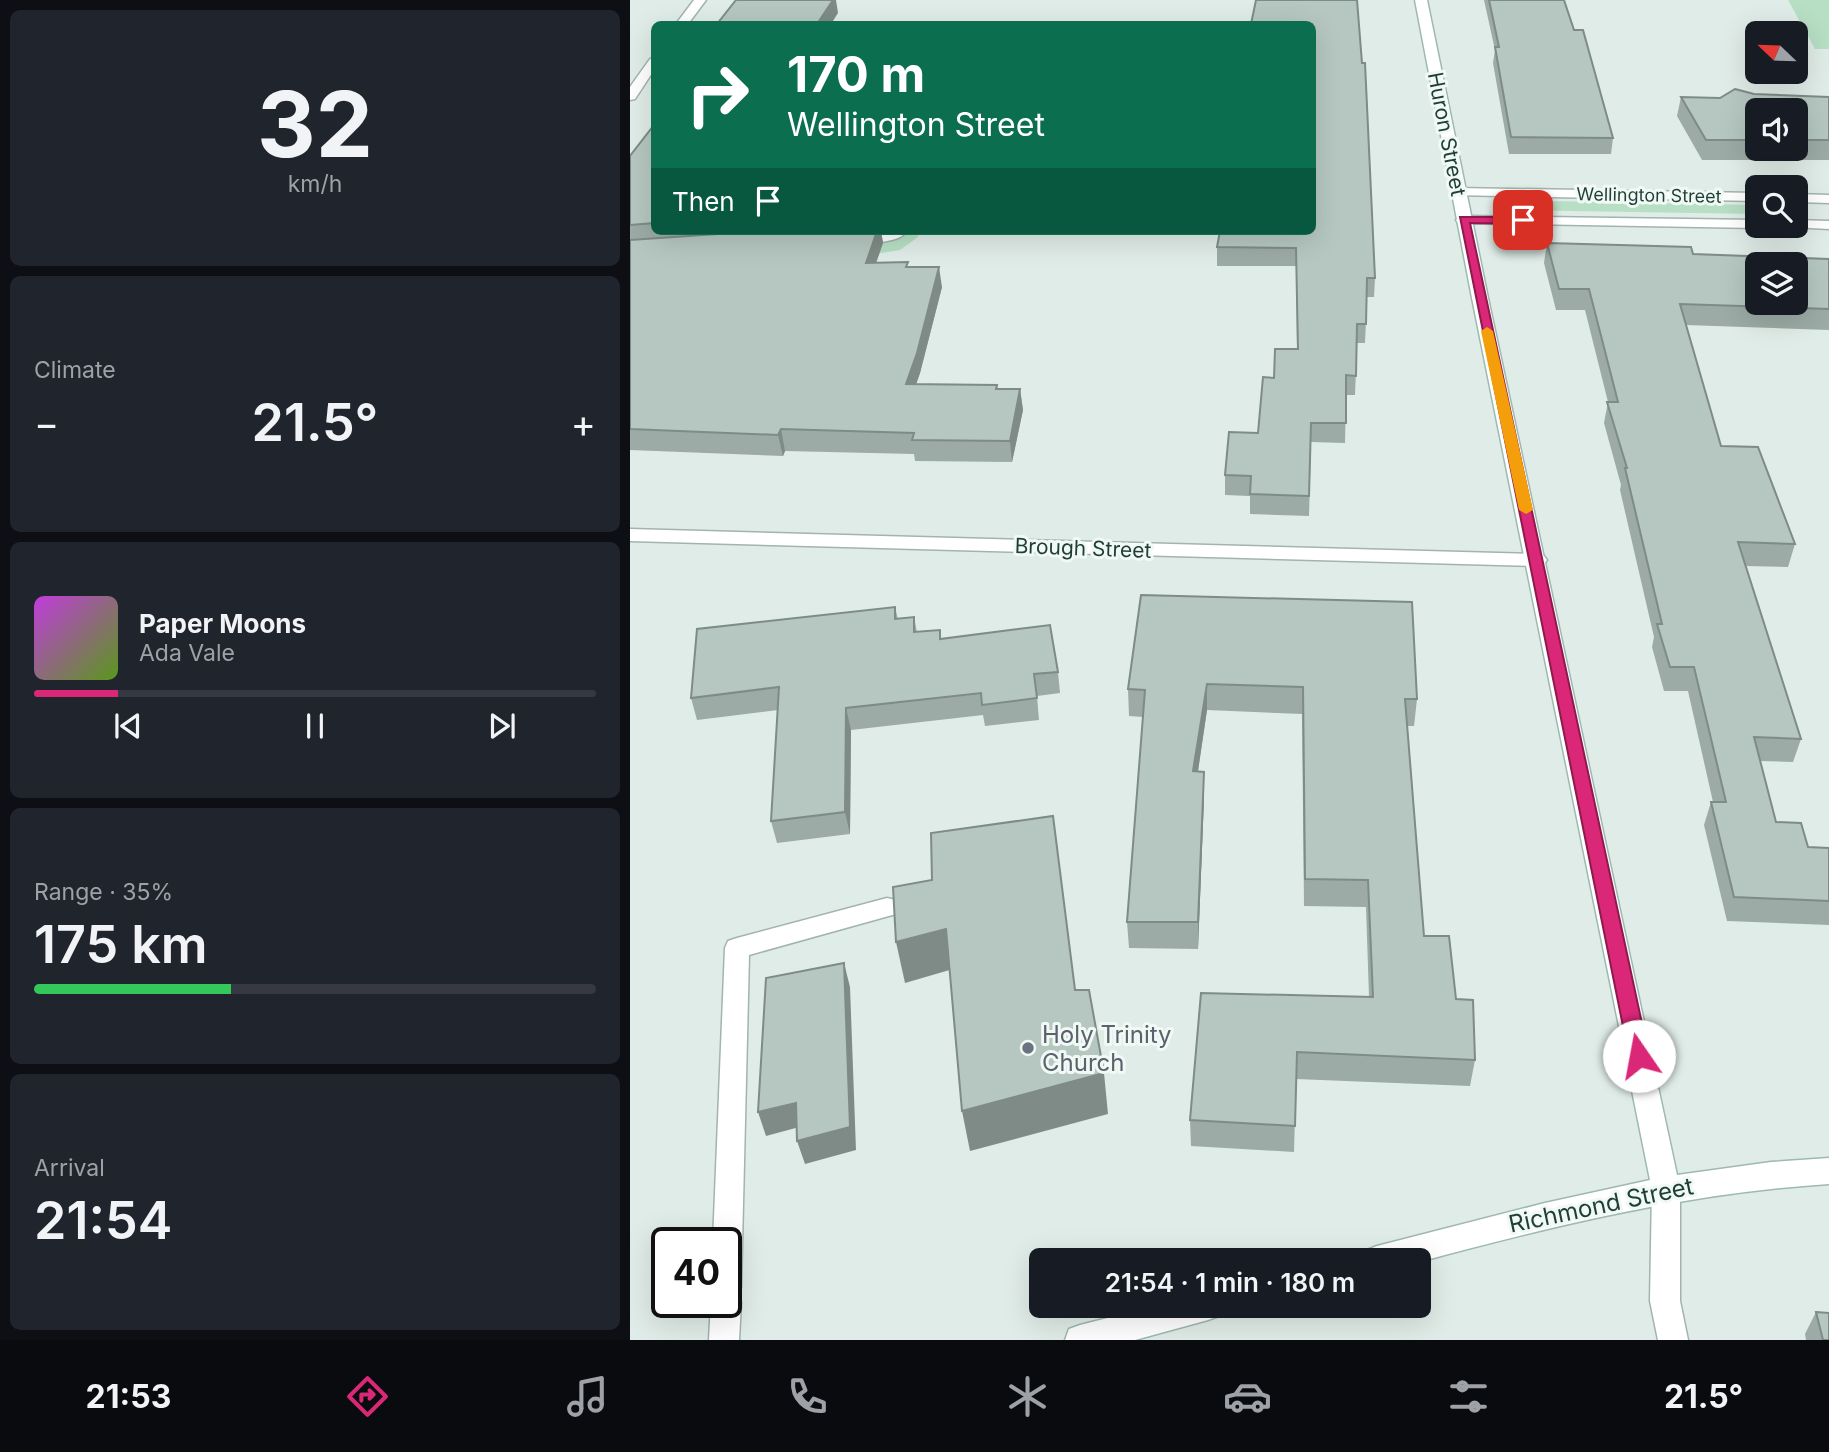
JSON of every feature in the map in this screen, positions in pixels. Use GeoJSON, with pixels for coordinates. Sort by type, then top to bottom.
{"type":"FeatureCollection","features":[{"type":"Feature","properties":{"kind":"street"},"geometry":{"type":"LineString","coordinates":[[684,21],[700,0]]}},
{"type":"Feature","properties":{"kind":"street","name":"Huron Street"},"geometry":{"type":"LineString","coordinates":[[1421,0],[1457,192],[1537,560],[1666,1189],[1665,1301],[1672,1340]]}},
{"type":"Feature","properties":{"kind":"street"},"geometry":{"type":"LineString","coordinates":[[630,96],[651,66]]}},
{"type":"Feature","properties":{"kind":"street","name":"Wellington Street"},"geometry":{"type":"LineString","coordinates":[[1457,192],[1745,197]]}},
{"type":"Feature","properties":{"kind":"street"},"geometry":{"type":"LineString","coordinates":[[1808,198],[1829,199]]}},
{"type":"Feature","properties":{"kind":"street","name":"Wellington Street"},"geometry":{"type":"LineString","coordinates":[[1464,220],[1745,224]]}},
{"type":"Feature","properties":{"kind":"street"},"geometry":{"type":"LineString","coordinates":[[1808,225],[1829,225]]}},
{"type":"Feature","properties":{"kind":"street"},"geometry":{"type":"LineString","coordinates":[[845,239],[896,235]]}},
{"type":"Feature","properties":{"kind":"street","name":"Brough Street"},"geometry":{"type":"LineString","coordinates":[[630,535],[1537,560]]}},
{"type":"Feature","properties":{"kind":"street"},"geometry":{"type":"LineString","coordinates":[[728,1227],[737,948],[887,907]]}},
{"type":"Feature","properties":{"kind":"street","name":"Richmond Street"},"geometry":{"type":"LineString","coordinates":[[1422,1248],[1549,1214],[1666,1189],[1767,1174],[1829,1171]]}},
{"type":"Feature","properties":{"kind":"street"},"geometry":{"type":"LineString","coordinates":[[724,1340],[725,1318]]}},
{"type":"Feature","properties":{"kind":"street"},"geometry":{"type":"LineString","coordinates":[[1080,1340],[1163,1318]]}},
{"type":"Feature","properties":{"kind":"green space"},"geometry":{"type":"Polygon","coordinates":[[[1788,0],[1829,0],[1829,49],[1815,49],[1808,36],[1808,21],[1800,21],[1788,0]]]}},
{"type":"Feature","properties":{"kind":"green space"},"geometry":{"type":"Polygon","coordinates":[[[1502,200],[1745,205],[1745,214],[1508,210],[1494,205],[1502,200]]]}},
{"type":"Feature","properties":{"kind":"green space"},"geometry":{"type":"Polygon","coordinates":[[[853,235],[918,235],[900,250],[875,254],[853,235]]]}},
{"type":"Feature","properties":{"kind":"building"},"geometry":{"type":"Polygon","coordinates":[[[736,0],[833,0],[819,21],[719,21],[736,0]]]}},
{"type":"Feature","properties":{"kind":"building"},"geometry":{"type":"Polygon","coordinates":[[[1256,0],[1357,0],[1362,63],[1365,63],[1375,278],[1367,278],[1366,324],[1357,324],[1356,376],[1346,375],[1346,423],[1311,423],[1309,496],[1250,494],[1251,476],[1225,475],[1229,432],[1258,433],[1263,377],[1274,378],[1275,349],[1298,349],[1296,248],[1217,247],[1219,235],[1316,235],[1316,21],[1252,21],[1256,0]]]}},
{"type":"Feature","properties":{"kind":"building"},"geometry":{"type":"Polygon","coordinates":[[[1489,0],[1564,0],[1574,30],[1583,30],[1613,138],[1511,137],[1495,47],[1499,47],[1489,0]]]}},
{"type":"Feature","properties":{"kind":"building"},"geometry":{"type":"Polygon","coordinates":[[[1735,89],[1754,94],[1829,97],[1829,140],[1808,140],[1808,98],[1745,98],[1745,140],[1706,140],[1681,97],[1720,98],[1735,89]]]}},
{"type":"Feature","properties":{"kind":"building"},"geometry":{"type":"Polygon","coordinates":[[[651,129],[651,223],[630,225],[630,156],[651,129]]]}},
{"type":"Feature","properties":{"kind":"building"},"geometry":{"type":"Polygon","coordinates":[[[703,235],[876,235],[866,263],[908,262],[906,267],[939,267],[917,353],[906,384],[997,385],[996,389],[1020,389],[1010,441],[912,440],[914,433],[781,429],[778,435],[630,429],[630,240],[703,235]]]}},
{"type":"Feature","properties":{"kind":"building"},"geometry":{"type":"Polygon","coordinates":[[[1547,243],[1691,247],[1693,254],[1745,256],[1745,306],[1680,304],[1721,446],[1758,447],[1795,544],[1738,542],[1801,739],[1754,737],[1776,822],[1801,823],[1808,847],[1829,848],[1829,901],[1734,897],[1711,802],[1726,802],[1694,667],[1670,667],[1657,624],[1662,624],[1627,468],[1607,402],[1618,402],[1589,289],[1559,289],[1547,243]]]}},
{"type":"Feature","properties":{"kind":"building"},"geometry":{"type":"Polygon","coordinates":[[[1808,258],[1829,259],[1829,309],[1808,308],[1808,258]]]}},
{"type":"Feature","properties":{"kind":"building"},"geometry":{"type":"Polygon","coordinates":[[[1141,595],[1412,602],[1417,699],[1405,699],[1424,936],[1449,936],[1456,999],[1473,1000],[1475,1060],[1297,1052],[1295,1126],[1190,1120],[1201,993],[1373,997],[1368,880],[1305,879],[1303,687],[1207,684],[1193,771],[1204,772],[1198,922],[1127,922],[1145,690],[1128,689],[1141,595]]]}},
{"type":"Feature","properties":{"kind":"building"},"geometry":{"type":"Polygon","coordinates":[[[895,607],[895,619],[914,617],[914,632],[940,630],[940,639],[1050,625],[1058,672],[1034,674],[1037,698],[982,705],[981,693],[846,708],[845,812],[771,821],[779,687],[691,698],[697,629],[895,607]]]}},
{"type":"Feature","properties":{"kind":"building","name":"Holy Trinity Church"},"geometry":{"type":"Polygon","coordinates":[[[1053,816],[1075,990],[1089,990],[1104,1073],[962,1111],[946,929],[896,942],[893,887],[932,880],[931,833],[1053,816]]]}},
{"type":"Feature","properties":{"kind":"building"},"geometry":{"type":"Polygon","coordinates":[[[844,963],[850,1127],[797,1141],[796,1103],[758,1112],[766,978],[844,963]]]}},
{"type":"Feature","properties":{"kind":"building"},"geometry":{"type":"Polygon","coordinates":[[[1816,1312],[1829,1313],[1829,1340],[1823,1340],[1816,1312]]]}},
{"type":"Feature","properties":{"kind":"slow traffic"},"geometry":{"type":"LineString","coordinates":[[1487,331],[1526,510]]}},
{"type":"Feature","properties":{"kind":"place","name":"Holy Trinity Church"},"geometry":{"type":"Point","coordinates":[1028,1048]}},
{"type":"Feature","properties":{"kind":"route"},"geometry":{"type":"LineString","coordinates":[[1523,220],[1464,220],[1639,1056]]}}]}
